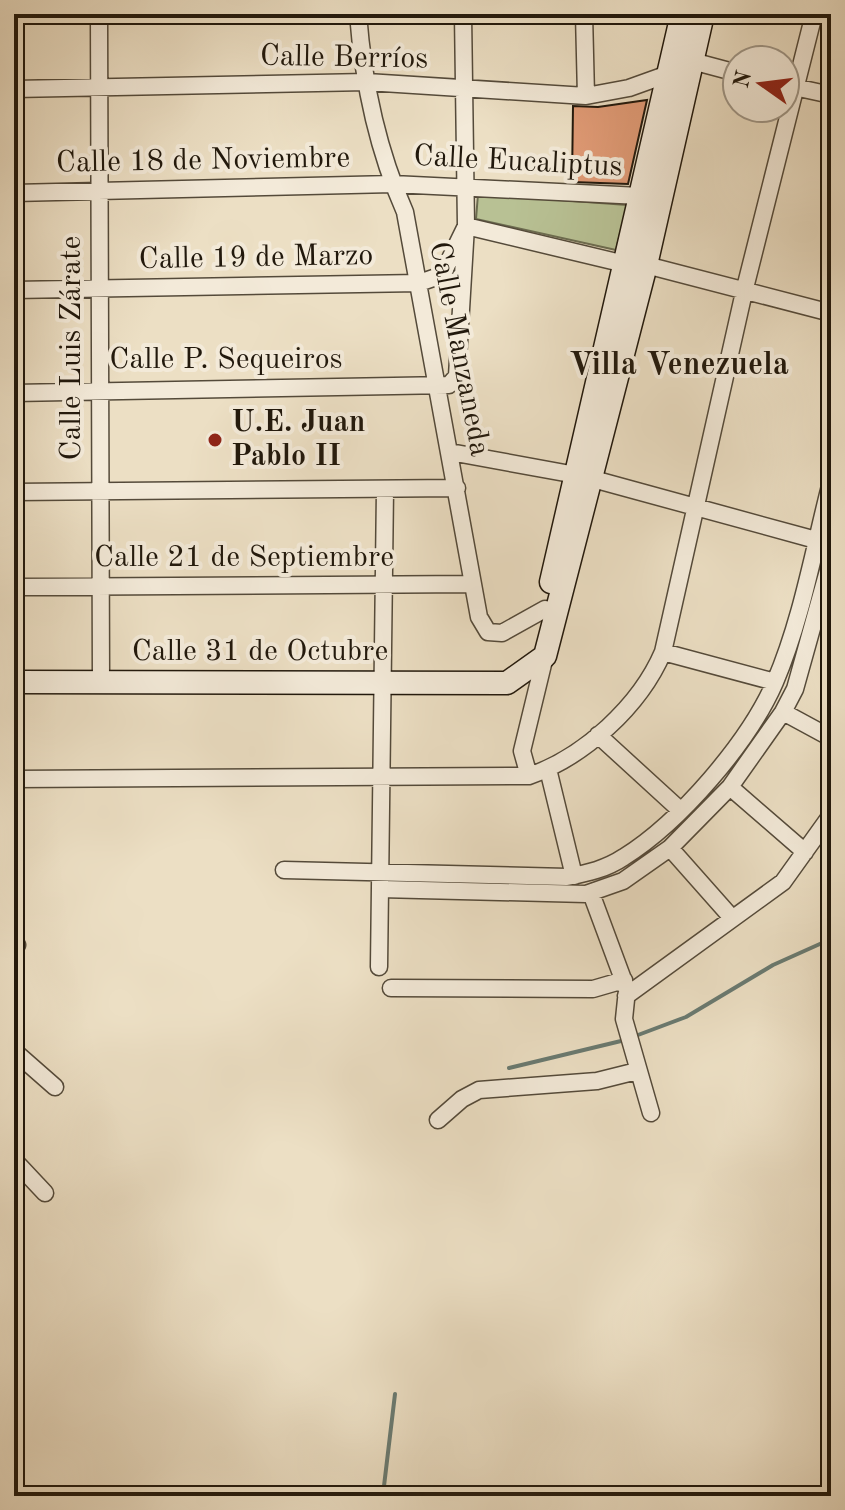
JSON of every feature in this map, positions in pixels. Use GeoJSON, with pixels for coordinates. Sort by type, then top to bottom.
{"type":"FeatureCollection","features":[{"type":"Feature","properties":{"kind":"main road"},"geometry":{"type":"LineString","coordinates":[[635,264],[640,196],[682,14]]}},
{"type":"Feature","properties":{"kind":"main road"},"geometry":{"type":"LineString","coordinates":[[507,683],[545,656],[635,264],[703,14]]}},
{"type":"Feature","properties":{"kind":"main road"},"geometry":{"type":"LineString","coordinates":[[507,683],[532,648],[584,477]]}},
{"type":"Feature","properties":{"kind":"main road","name":"Calle 31 de Octubre"},"geometry":{"type":"LineString","coordinates":[[14,682],[507,683]]}},
{"type":"Feature","properties":{"kind":"street","name":"Calle Luis Zárate"},"geometry":{"type":"LineString","coordinates":[[99,14],[101,682]]}},
{"type":"Feature","properties":{"kind":"street","name":"Calle Manzaneda"},"geometry":{"type":"LineString","coordinates":[[358,14],[367,82],[393,184],[405,212],[479,617],[488,632],[502,633],[545,609]]}},
{"type":"Feature","properties":{"kind":"street"},"geometry":{"type":"LineString","coordinates":[[438,387],[449,385],[457,376],[466,226],[463,14]]}},
{"type":"Feature","properties":{"kind":"street"},"geometry":{"type":"LineString","coordinates":[[584,14],[586,96]]}},
{"type":"Feature","properties":{"kind":"street"},"geometry":{"type":"LineString","coordinates":[[801,55],[814,14]]}},
{"type":"Feature","properties":{"kind":"street"},"geometry":{"type":"LineString","coordinates":[[692,61],[721,69]]}},
{"type":"Feature","properties":{"kind":"street","name":"Calle Berríos"},"geometry":{"type":"LineString","coordinates":[[14,89],[367,82],[586,96],[629,88],[668,74]]}},
{"type":"Feature","properties":{"kind":"street"},"geometry":{"type":"LineString","coordinates":[[801,89],[831,95]]}},
{"type":"Feature","properties":{"kind":"street"},"geometry":{"type":"LineString","coordinates":[[14,779],[529,776],[548,769],[598,735],[653,675],[663,652],[783,124]]}},
{"type":"Feature","properties":{"kind":"street","name":"Calle Eucaliptus"},"geometry":{"type":"LineString","coordinates":[[393,184],[640,196]]}},
{"type":"Feature","properties":{"kind":"street","name":"Calle 18 de Noviembre"},"geometry":{"type":"LineString","coordinates":[[14,193],[393,184]]}},
{"type":"Feature","properties":{"kind":"street"},"geometry":{"type":"LineString","coordinates":[[466,226],[831,313]]}},
{"type":"Feature","properties":{"kind":"street"},"geometry":{"type":"LineString","coordinates":[[419,283],[442,275],[466,226]]}},
{"type":"Feature","properties":{"kind":"street","name":"Calle 19 de Marzo"},"geometry":{"type":"LineString","coordinates":[[14,290],[419,283]]}},
{"type":"Feature","properties":{"kind":"street","name":"Calle P. Sequeiros"},"geometry":{"type":"LineString","coordinates":[[14,393],[99,389],[438,387]]}},
{"type":"Feature","properties":{"kind":"street"},"geometry":{"type":"LineString","coordinates":[[450,452],[584,477],[816,540]]}},
{"type":"Feature","properties":{"kind":"street"},"geometry":{"type":"LineString","coordinates":[[380,881],[574,876],[595,872],[625,857],[680,810],[743,734],[775,682],[831,482]]}},
{"type":"Feature","properties":{"kind":"street"},"geometry":{"type":"LineString","coordinates":[[14,492],[457,488]]}},
{"type":"Feature","properties":{"kind":"street"},"geometry":{"type":"LineString","coordinates":[[379,967],[385,489]]}},
{"type":"Feature","properties":{"kind":"street"},"geometry":{"type":"LineString","coordinates":[[284,870],[380,881],[591,893],[623,881],[670,848],[730,787],[783,712],[795,689],[831,560]]}},
{"type":"Feature","properties":{"kind":"street","name":"Calle 21 de Septiembre"},"geometry":{"type":"LineString","coordinates":[[14,587],[473,584]]}},
{"type":"Feature","properties":{"kind":"street"},"geometry":{"type":"LineString","coordinates":[[813,631],[831,637]]}},
{"type":"Feature","properties":{"kind":"street"},"geometry":{"type":"LineString","coordinates":[[663,652],[775,682]]}},
{"type":"Feature","properties":{"kind":"street"},"geometry":{"type":"LineString","coordinates":[[529,776],[522,751],[545,656]]}},
{"type":"Feature","properties":{"kind":"street"},"geometry":{"type":"LineString","coordinates":[[783,712],[831,738]]}},
{"type":"Feature","properties":{"kind":"street"},"geometry":{"type":"LineString","coordinates":[[598,735],[680,810]]}},
{"type":"Feature","properties":{"kind":"street"},"geometry":{"type":"LineString","coordinates":[[548,769],[574,876]]}},
{"type":"Feature","properties":{"kind":"street"},"geometry":{"type":"LineString","coordinates":[[730,787],[805,852]]}},
{"type":"Feature","properties":{"kind":"street"},"geometry":{"type":"LineString","coordinates":[[391,988],[625,988],[783,882],[831,815]]}},
{"type":"Feature","properties":{"kind":"street"},"geometry":{"type":"LineString","coordinates":[[670,848],[732,918]]}},
{"type":"Feature","properties":{"kind":"street"},"geometry":{"type":"LineString","coordinates":[[591,893],[625,988],[624,1019],[651,1113]]}},
{"type":"Feature","properties":{"kind":"street"},"geometry":{"type":"LineString","coordinates":[[14,1051],[55,1087]]}},
{"type":"Feature","properties":{"kind":"street"},"geometry":{"type":"LineString","coordinates":[[438,1120],[462,1099],[479,1090],[597,1081],[637,1071]]}},
{"type":"Feature","properties":{"kind":"street"},"geometry":{"type":"LineString","coordinates":[[14,1160],[45,1193]]}},
{"type":"Feature","properties":{"kind":"green space"},"geometry":{"type":"Polygon","coordinates":[[[478,194],[627,205],[616,250],[476,219],[478,194]]]}},
{"type":"Feature","properties":{"kind":"building"},"geometry":{"type":"Polygon","coordinates":[[[647,100],[628,184],[572,182],[573,106],[598,107],[647,100]]]}},
{"type":"Feature","properties":{"kind":"waterway"},"geometry":{"type":"LineString","coordinates":[[638,1035],[686,1017],[773,965],[831,939]]}},
{"type":"Feature","properties":{"kind":"waterway"},"geometry":{"type":"LineString","coordinates":[[509,1068],[621,1041]]}},
{"type":"Feature","properties":{"kind":"waterway"},"geometry":{"type":"LineString","coordinates":[[379,1496],[384,1486],[395,1394]]}},
{"type":"Feature","properties":{"kind":"place","name":"U.E. Juan Pablo II"},"geometry":{"type":"Point","coordinates":[215,440]}},
{"type":"Feature","properties":{"kind":"district","name":"Villa Venezuela"},"geometry":{"type":"Point","coordinates":[679,366]}}]}
